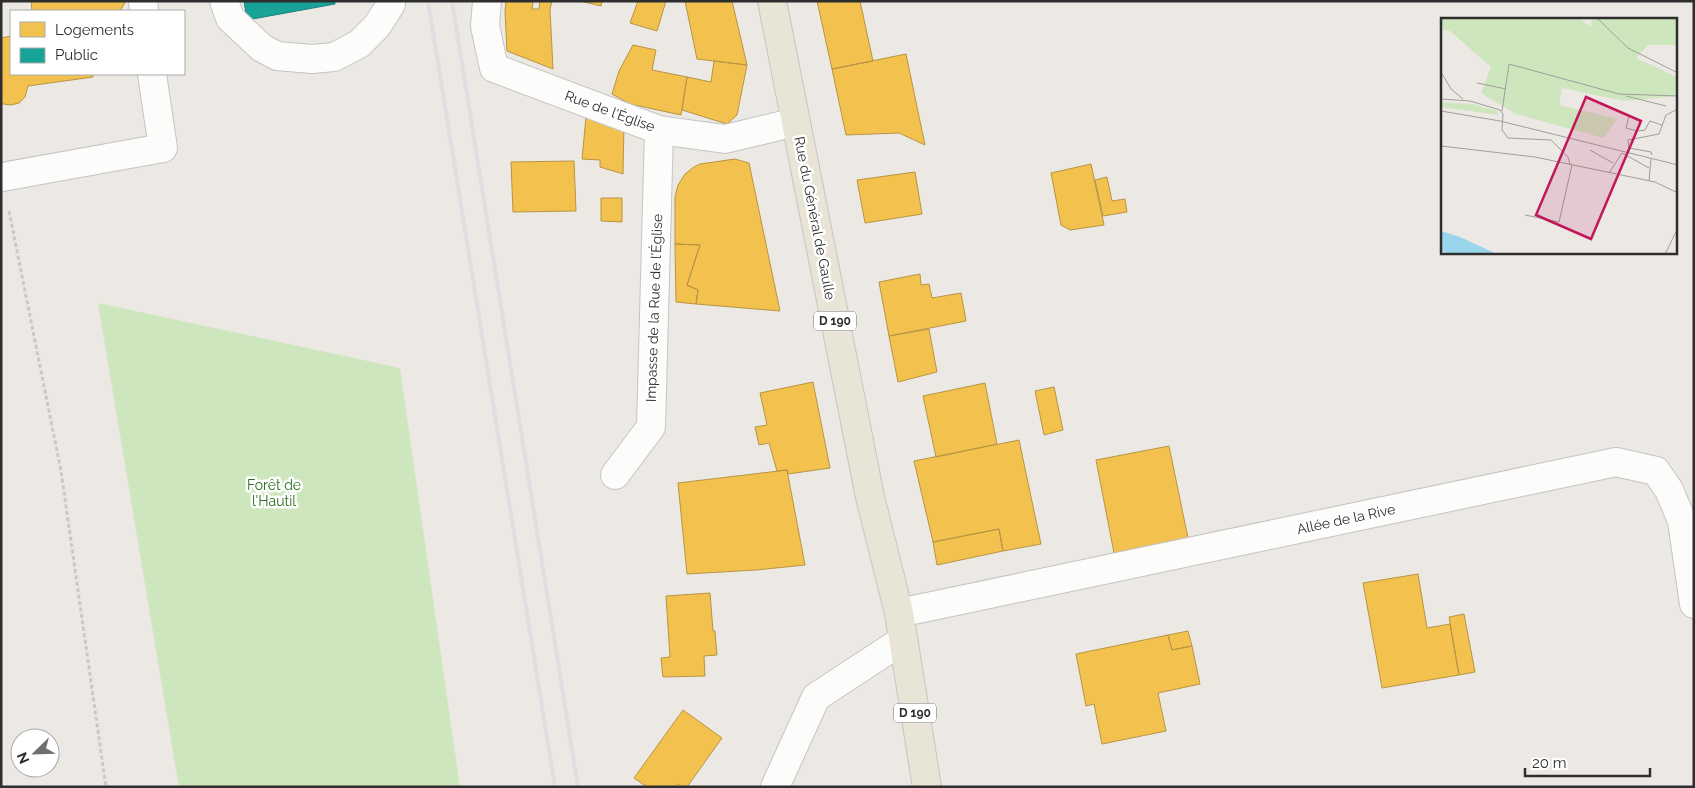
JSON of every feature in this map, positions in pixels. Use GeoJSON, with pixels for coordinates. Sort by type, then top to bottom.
{"type":"FeatureCollection","features":[{"type":"Feature","properties":{"kind":"main road","name":"Rue du Général de Gaulle"},"geometry":{"type":"LineString","coordinates":[[772,1],[870,497],[899,613],[903,640]]}},
{"type":"Feature","properties":{"kind":"main road","name":"D 190"},"geometry":{"type":"LineString","coordinates":[[903,640],[927,787]]}},
{"type":"Feature","properties":{"kind":"street"},"geometry":{"type":"LineString","coordinates":[[224,1],[230,18],[262,48],[277,56],[312,59],[334,57],[359,44],[377,26],[391,1]]}},
{"type":"Feature","properties":{"kind":"street","name":"Rue de l'Église"},"geometry":{"type":"LineString","coordinates":[[487,1],[485,26],[494,68],[659,130],[725,139],[796,122]]}},
{"type":"Feature","properties":{"kind":"street"},"geometry":{"type":"LineString","coordinates":[[2,177],[162,148],[152,75]]}},
{"type":"Feature","properties":{"kind":"street","name":"Impasse de la Rue de l'Église"},"geometry":{"type":"LineString","coordinates":[[615,475],[651,427],[659,130]]}},
{"type":"Feature","properties":{"kind":"street","name":"Allée de la Rive"},"geometry":{"type":"LineString","coordinates":[[899,613],[1616,462],[1656,470],[1669,490],[1682,521],[1694,604]]}},
{"type":"Feature","properties":{"kind":"street"},"geometry":{"type":"LineString","coordinates":[[775,787],[816,697],[903,640]]}},
{"type":"Feature","properties":{"kind":"path"},"geometry":{"type":"LineString","coordinates":[[2,177],[61,471],[106,787]]}},
{"type":"Feature","properties":{"kind":"green space","name":"Forêt de l'Hautil"},"geometry":{"type":"Polygon","coordinates":[[[98,303],[400,368],[460,787],[179,787],[98,303]]]}},
{"type":"Feature","properties":{"kind":"building: Logements"},"geometry":{"type":"Polygon","coordinates":[[[31,1],[124,1],[125,3],[121,10],[32,10],[31,1]]]}},
{"type":"Feature","properties":{"kind":"building: Logements"},"geometry":{"type":"Polygon","coordinates":[[[506,1],[533,1],[532,9],[539,9],[540,1],[552,1],[550,9],[553,69],[507,51],[506,1]]]}},
{"type":"Feature","properties":{"kind":"building: Logements"},"geometry":{"type":"Polygon","coordinates":[[[580,1],[602,1],[601,6],[580,1]]]}},
{"type":"Feature","properties":{"kind":"building: Logements"},"geometry":{"type":"Polygon","coordinates":[[[638,1],[666,1],[657,31],[630,23],[638,1]]]}},
{"type":"Feature","properties":{"kind":"building: Logements"},"geometry":{"type":"Polygon","coordinates":[[[685,1],[732,1],[747,65],[697,59],[685,1]]]}},
{"type":"Feature","properties":{"kind":"building: Logements"},"geometry":{"type":"Polygon","coordinates":[[[817,1],[860,1],[873,61],[832,69],[817,1]]]}},
{"type":"Feature","properties":{"kind":"building: Logements"},"geometry":{"type":"Polygon","coordinates":[[[10,36],[10,75],[93,75],[93,77],[28,86],[25,97],[19,103],[3,104],[1,103],[1,38],[10,36]]]}},
{"type":"Feature","properties":{"kind":"building: Logements"},"geometry":{"type":"Polygon","coordinates":[[[633,45],[656,50],[652,70],[687,77],[681,115],[630,104],[612,94],[619,71],[633,45]]]}},
{"type":"Feature","properties":{"kind":"building: Logements"},"geometry":{"type":"Polygon","coordinates":[[[906,54],[925,145],[899,133],[846,135],[832,69],[906,54]]]}},
{"type":"Feature","properties":{"kind":"building: Logements"},"geometry":{"type":"Polygon","coordinates":[[[714,61],[747,65],[737,115],[727,124],[682,110],[687,77],[711,82],[714,61]]]}},
{"type":"Feature","properties":{"kind":"building: Logements"},"geometry":{"type":"Polygon","coordinates":[[[586,117],[624,125],[623,174],[600,167],[600,160],[582,159],[586,117]]]}},
{"type":"Feature","properties":{"kind":"building: Logements"},"geometry":{"type":"Polygon","coordinates":[[[735,159],[749,163],[780,311],[696,304],[698,290],[687,285],[700,245],[675,244],[675,197],[678,185],[685,174],[700,164],[735,159]]]}},
{"type":"Feature","properties":{"kind":"building: Logements"},"geometry":{"type":"Polygon","coordinates":[[[574,161],[576,211],[513,212],[511,162],[574,161]]]}},
{"type":"Feature","properties":{"kind":"building: Logements"},"geometry":{"type":"Polygon","coordinates":[[[1091,164],[1104,225],[1070,230],[1061,225],[1051,173],[1091,164]]]}},
{"type":"Feature","properties":{"kind":"building: Logements"},"geometry":{"type":"Polygon","coordinates":[[[915,172],[922,214],[865,223],[857,180],[915,172]]]}},
{"type":"Feature","properties":{"kind":"building: Logements"},"geometry":{"type":"Polygon","coordinates":[[[1107,177],[1112,201],[1125,199],[1127,212],[1103,216],[1095,180],[1107,177]]]}},
{"type":"Feature","properties":{"kind":"building: Logements"},"geometry":{"type":"Polygon","coordinates":[[[601,198],[622,198],[622,222],[601,221],[601,198]]]}},
{"type":"Feature","properties":{"kind":"building: Logements"},"geometry":{"type":"Polygon","coordinates":[[[675,244],[700,245],[687,285],[698,290],[696,304],[676,302],[675,244]]]}},
{"type":"Feature","properties":{"kind":"building: Logements"},"geometry":{"type":"Polygon","coordinates":[[[920,274],[921,285],[929,284],[932,298],[961,293],[966,321],[889,336],[879,282],[920,274]]]}},
{"type":"Feature","properties":{"kind":"building: Logements"},"geometry":{"type":"Polygon","coordinates":[[[929,329],[937,372],[898,382],[889,336],[929,329]]]}},
{"type":"Feature","properties":{"kind":"building: Logements"},"geometry":{"type":"Polygon","coordinates":[[[813,382],[830,468],[788,474],[787,470],[777,471],[769,443],[759,445],[755,427],[767,425],[760,393],[813,382]]]}},
{"type":"Feature","properties":{"kind":"building: Logements"},"geometry":{"type":"Polygon","coordinates":[[[985,383],[997,444],[936,457],[923,396],[985,383]]]}},
{"type":"Feature","properties":{"kind":"building: Logements"},"geometry":{"type":"Polygon","coordinates":[[[1054,387],[1063,430],[1044,435],[1035,391],[1054,387]]]}},
{"type":"Feature","properties":{"kind":"building: Logements"},"geometry":{"type":"Polygon","coordinates":[[[1019,440],[1041,544],[1003,551],[999,529],[933,542],[914,461],[1019,440]]]}},
{"type":"Feature","properties":{"kind":"building: Logements"},"geometry":{"type":"Polygon","coordinates":[[[1169,446],[1188,538],[1114,553],[1096,460],[1169,446]]]}},
{"type":"Feature","properties":{"kind":"building: Logements"},"geometry":{"type":"Polygon","coordinates":[[[787,470],[805,565],[687,574],[678,483],[787,470]]]}},
{"type":"Feature","properties":{"kind":"building: Logements"},"geometry":{"type":"Polygon","coordinates":[[[999,529],[1003,551],[937,565],[933,542],[999,529]]]}},
{"type":"Feature","properties":{"kind":"building: Logements"},"geometry":{"type":"Polygon","coordinates":[[[1418,574],[1427,628],[1450,624],[1459,675],[1382,688],[1363,583],[1418,574]]]}},
{"type":"Feature","properties":{"kind":"building: Logements"},"geometry":{"type":"Polygon","coordinates":[[[710,593],[717,655],[704,656],[705,676],[663,677],[661,658],[670,657],[666,596],[710,593]]]}},
{"type":"Feature","properties":{"kind":"building: Logements"},"geometry":{"type":"Polygon","coordinates":[[[1464,614],[1475,672],[1459,675],[1449,617],[1464,614]]]}},
{"type":"Feature","properties":{"kind":"building: Logements"},"geometry":{"type":"Polygon","coordinates":[[[1188,631],[1192,646],[1172,650],[1168,635],[1188,631]]]}},
{"type":"Feature","properties":{"kind":"building: Logements"},"geometry":{"type":"Polygon","coordinates":[[[1168,635],[1172,650],[1192,646],[1200,684],[1158,693],[1166,731],[1102,744],[1094,704],[1086,706],[1076,654],[1168,635]]]}},
{"type":"Feature","properties":{"kind":"building: Logements"},"geometry":{"type":"Polygon","coordinates":[[[683,710],[722,738],[687,787],[682,787],[678,784],[676,787],[647,787],[634,778],[683,710]]]}},
{"type":"Feature","properties":{"kind":"building: Public"},"geometry":{"type":"Polygon","coordinates":[[[244,1],[335,1],[335,4],[247,20],[244,1]]]}},
{"type":"Feature","properties":{"kind":"railway"},"geometry":{"type":"LineString","coordinates":[[428,1],[555,787]]}},
{"type":"Feature","properties":{"kind":"railway"},"geometry":{"type":"LineString","coordinates":[[452,1],[578,787]]}}]}
